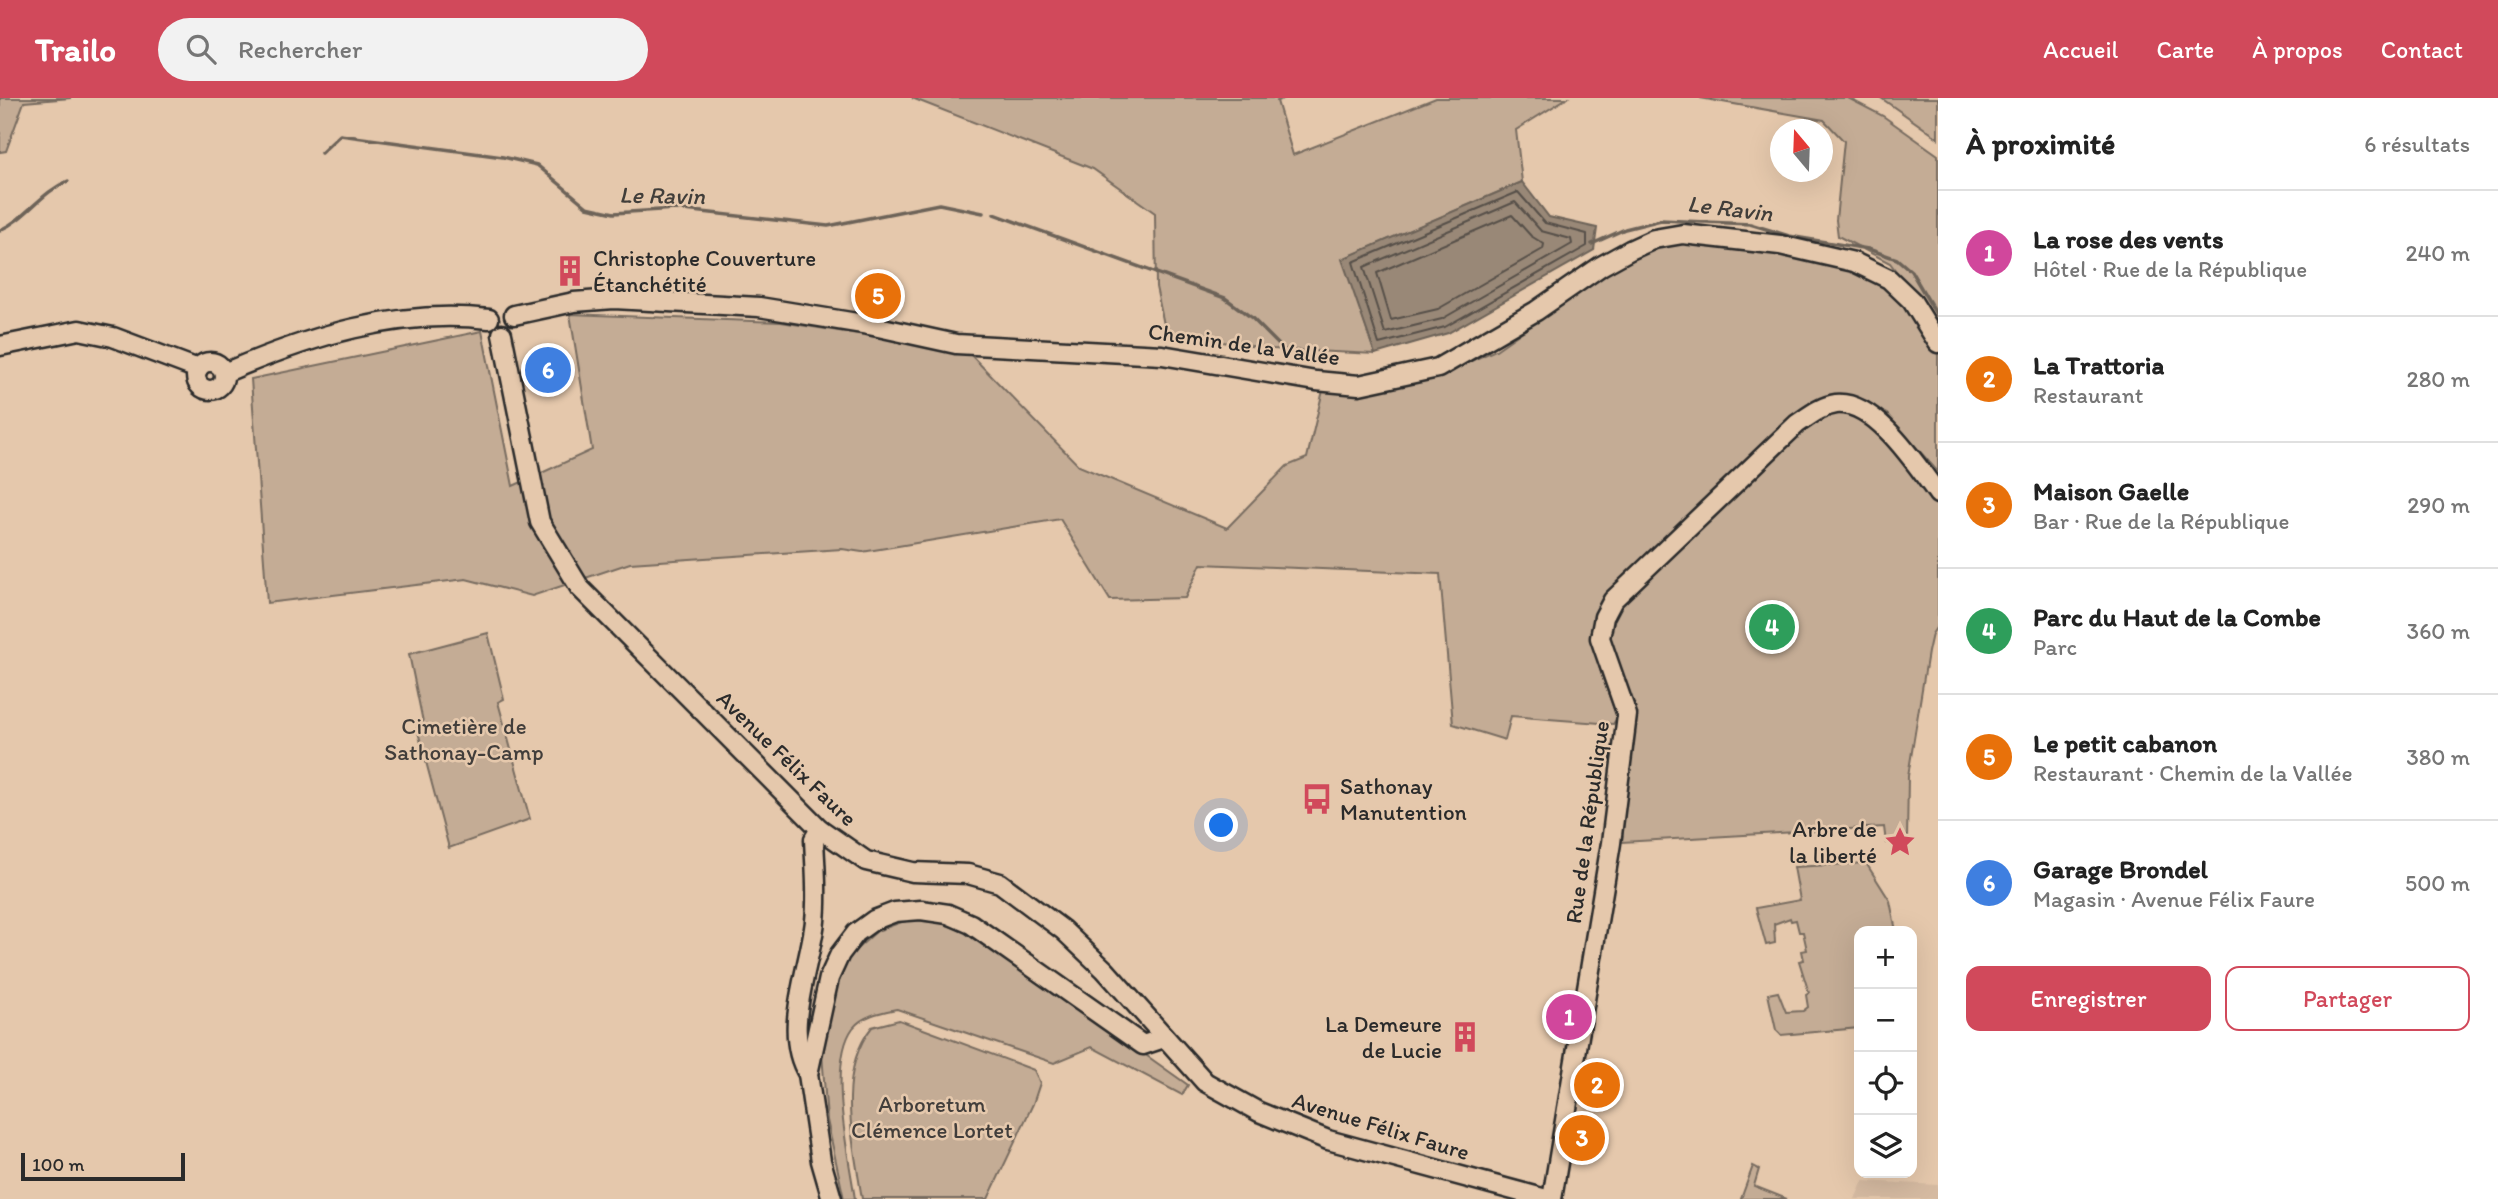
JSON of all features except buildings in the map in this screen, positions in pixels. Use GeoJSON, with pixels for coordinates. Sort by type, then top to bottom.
{"type":"FeatureCollection","features":[{"type":"Feature","properties":{"kind":"street","name":"Chemin de la Vallée"},"geometry":{"type":"LineString","coordinates":[[514,315],[574,302],[614,299],[759,307],[869,325],[956,344],[1162,355],[1316,381],[1359,385],[1438,368],[1536,311],[1601,266],[1630,250],[1654,239],[1682,234],[1780,245],[1854,262],[1889,279],[1912,301],[1938,343]]}},
{"type":"Feature","properties":{"kind":"street"},"geometry":{"type":"LineString","coordinates":[[499,309],[507,309],[514,315],[513,328],[502,334],[492,330],[489,319],[499,309]]}},
{"type":"Feature","properties":{"kind":"street"},"geometry":{"type":"LineString","coordinates":[[0,346],[79,330],[113,337],[198,369],[197,382],[209,390],[221,385],[224,373],[351,328],[419,316],[450,315],[489,319]]}},
{"type":"Feature","properties":{"kind":"street","name":"Avenue Félix Faure"},"geometry":{"type":"LineString","coordinates":[[502,334],[540,522],[580,588],[820,829],[866,861],[913,872],[968,874],[1000,883],[1063,930],[1105,970],[1205,1082],[1259,1112],[1328,1140],[1546,1199]]}},
{"type":"Feature","properties":{"kind":"street","name":"Rue de la République"},"geometry":{"type":"LineString","coordinates":[[1552,1199],[1611,847],[1627,715],[1600,638],[1604,617],[1613,600],[1797,424],[1818,410],[1837,404],[1857,408],[1875,418],[1938,494]]}},
{"type":"Feature","properties":{"kind":"street"},"geometry":{"type":"LineString","coordinates":[[820,829],[814,839],[815,921],[797,1027],[799,1059],[808,1074],[821,1161],[832,1199]]}},
{"type":"Feature","properties":{"kind":"street"},"geometry":{"type":"LineString","coordinates":[[808,1074],[818,1019],[829,978],[840,954],[856,933],[874,920],[895,912],[921,909],[948,914],[991,936],[1143,1045],[1164,1038]]}},
{"type":"Feature","properties":{"kind":"street"},"geometry":{"type":"LineString","coordinates":[[798,1041],[813,1056]]}},
{"type":"Feature","properties":{"kind":"shaded area"},"geometry":{"type":"Polygon","coordinates":[[[1863,1181],[1938,1185],[1938,1199],[1855,1199],[1863,1181]]]}},
{"type":"Feature","properties":{"kind":"green space"},"geometry":{"type":"Polygon","coordinates":[[[0,98],[71,98],[24,102],[6,151],[0,152],[0,98]]]}},
{"type":"Feature","properties":{"kind":"green space"},"geometry":{"type":"Polygon","coordinates":[[[912,98],[1285,98],[1277,101],[1293,155],[1436,98],[1567,98],[1516,130],[1522,182],[1343,259],[1375,354],[1272,349],[1166,334],[1156,287],[1155,213],[1093,169],[912,98]]]}},
{"type":"Feature","properties":{"kind":"green space"},"geometry":{"type":"Polygon","coordinates":[[[1700,98],[1848,98],[1883,116],[1938,155],[1938,327],[1890,263],[1838,236],[1836,220],[1844,141],[1833,129],[1833,119],[1818,119],[1700,98]]]}},
{"type":"Feature","properties":{"kind":"green space"},"geometry":{"type":"Polygon","coordinates":[[[1881,98],[1938,98],[1938,138],[1881,98]]]}},
{"type":"Feature","properties":{"kind":"green space"},"geometry":{"type":"Polygon","coordinates":[[[1682,241],[1777,252],[1851,268],[1884,284],[1912,304],[1938,346],[1938,472],[1887,414],[1856,400],[1818,401],[1606,594],[1598,610],[1594,641],[1596,656],[1617,718],[1613,724],[1511,716],[1505,740],[1453,724],[1440,574],[1201,564],[1185,598],[1110,600],[1060,519],[862,552],[842,549],[630,563],[532,596],[466,579],[267,603],[251,379],[482,331],[513,486],[592,450],[570,314],[781,322],[967,351],[1079,466],[1227,528],[1287,466],[1307,458],[1324,386],[1440,375],[1496,350],[1633,254],[1682,241]]]}},
{"type":"Feature","properties":{"kind":"green space"},"geometry":{"type":"Polygon","coordinates":[[[1836,411],[1850,413],[1878,433],[1938,507],[1938,625],[1932,634],[1928,652],[1908,776],[1907,841],[1886,843],[1884,827],[1622,842],[1633,714],[1606,637],[1611,613],[1813,421],[1836,411]]]}},
{"type":"Feature","properties":{"kind":"green space","name":"Cimetière de Sathonay-Camp"},"geometry":{"type":"Polygon","coordinates":[[[488,633],[504,699],[498,702],[530,819],[449,848],[417,728],[423,722],[409,654],[488,633]]]}},
{"type":"Feature","properties":{"kind":"green space"},"geometry":{"type":"Polygon","coordinates":[[[1866,863],[1890,901],[1895,926],[1854,926],[1854,1028],[1781,1035],[1776,1030],[1768,994],[1778,992],[1786,1012],[1803,1011],[1808,1007],[1806,995],[1809,993],[1799,961],[1804,960],[1802,951],[1807,950],[1803,932],[1799,932],[1796,920],[1791,921],[1790,918],[1774,924],[1775,943],[1766,945],[1756,908],[1800,900],[1794,867],[1866,863]]]}},
{"type":"Feature","properties":{"kind":"green space"},"geometry":{"type":"Polygon","coordinates":[[[907,920],[938,922],[978,936],[1188,1085],[1182,1095],[1092,1047],[1054,1063],[897,1009],[874,1015],[853,1028],[845,1044],[842,1064],[842,1111],[855,1199],[844,1199],[827,1120],[822,1053],[836,989],[850,955],[877,931],[907,920]]]}},
{"type":"Feature","properties":{"kind":"green space","name":"Arboretum Clémence Lortet"},"geometry":{"type":"Polygon","coordinates":[[[899,1020],[1034,1070],[1040,1083],[1033,1104],[988,1199],[862,1199],[850,1110],[854,1066],[861,1045],[872,1027],[899,1020]]]}},
{"type":"Feature","properties":{"kind":"green space"},"geometry":{"type":"Polygon","coordinates":[[[1753,1166],[1759,1169],[1754,1186],[1787,1199],[1741,1199],[1753,1166]]]}},
{"type":"Feature","properties":{"kind":"water"},"geometry":{"type":"Polygon","coordinates":[[[1522,182],[1549,217],[1597,228],[1594,250],[1448,333],[1375,354],[1342,259],[1522,182]]]}},
{"type":"Feature","properties":{"kind":"waterway","name":"Le Ravin"},"geometry":{"type":"LineString","coordinates":[[321,153],[340,135],[503,157],[537,165],[587,207],[614,213],[675,209],[828,226],[939,204],[983,213]]}},
{"type":"Feature","properties":{"kind":"waterway","name":"Le Ravin"},"geometry":{"type":"LineString","coordinates":[[0,230],[68,181]]}},
{"type":"Feature","properties":{"kind":"waterway","name":"Le Ravin"},"geometry":{"type":"LineString","coordinates":[[994,214],[1225,298],[1252,318],[1288,354]]}},
{"type":"Feature","properties":{"kind":"waterway","name":"Le Ravin"},"geometry":{"type":"LineString","coordinates":[[1592,244],[1625,229],[1661,220],[1750,224],[1789,236],[1868,249],[1897,259],[1911,271],[1938,317]]}},
{"type":"Feature","properties":{"kind":"place","name":"Christophe Couverture Étanchétité"},"geometry":{"type":"Point","coordinates":[570,271]}},
{"type":"Feature","properties":{"kind":"place","name":"Le petit cabanon"},"geometry":{"type":"Point","coordinates":[878,296]}},
{"type":"Feature","properties":{"kind":"place","name":"Garage Brondel"},"geometry":{"type":"Point","coordinates":[548,370]}},
{"type":"Feature","properties":{"kind":"place","name":"Parc du Haut de la Combe"},"geometry":{"type":"Point","coordinates":[1772,627]}},
{"type":"Feature","properties":{"kind":"place","name":"Sathonay Manutention"},"geometry":{"type":"Point","coordinates":[1317,799]}},
{"type":"Feature","properties":{"kind":"place","name":"Arbre de la liberté"},"geometry":{"type":"Point","coordinates":[1900,842]}},
{"type":"Feature","properties":{"kind":"place","name":"La rose des vents"},"geometry":{"type":"Point","coordinates":[1569,1017]}},
{"type":"Feature","properties":{"kind":"place","name":"La Demeure de Lucie"},"geometry":{"type":"Point","coordinates":[1465,1037]}},
{"type":"Feature","properties":{"kind":"place","name":"La Trattoria"},"geometry":{"type":"Point","coordinates":[1597,1085]}},
{"type":"Feature","properties":{"kind":"place","name":"Maison Gaelle"},"geometry":{"type":"Point","coordinates":[1582,1138]}}]}
